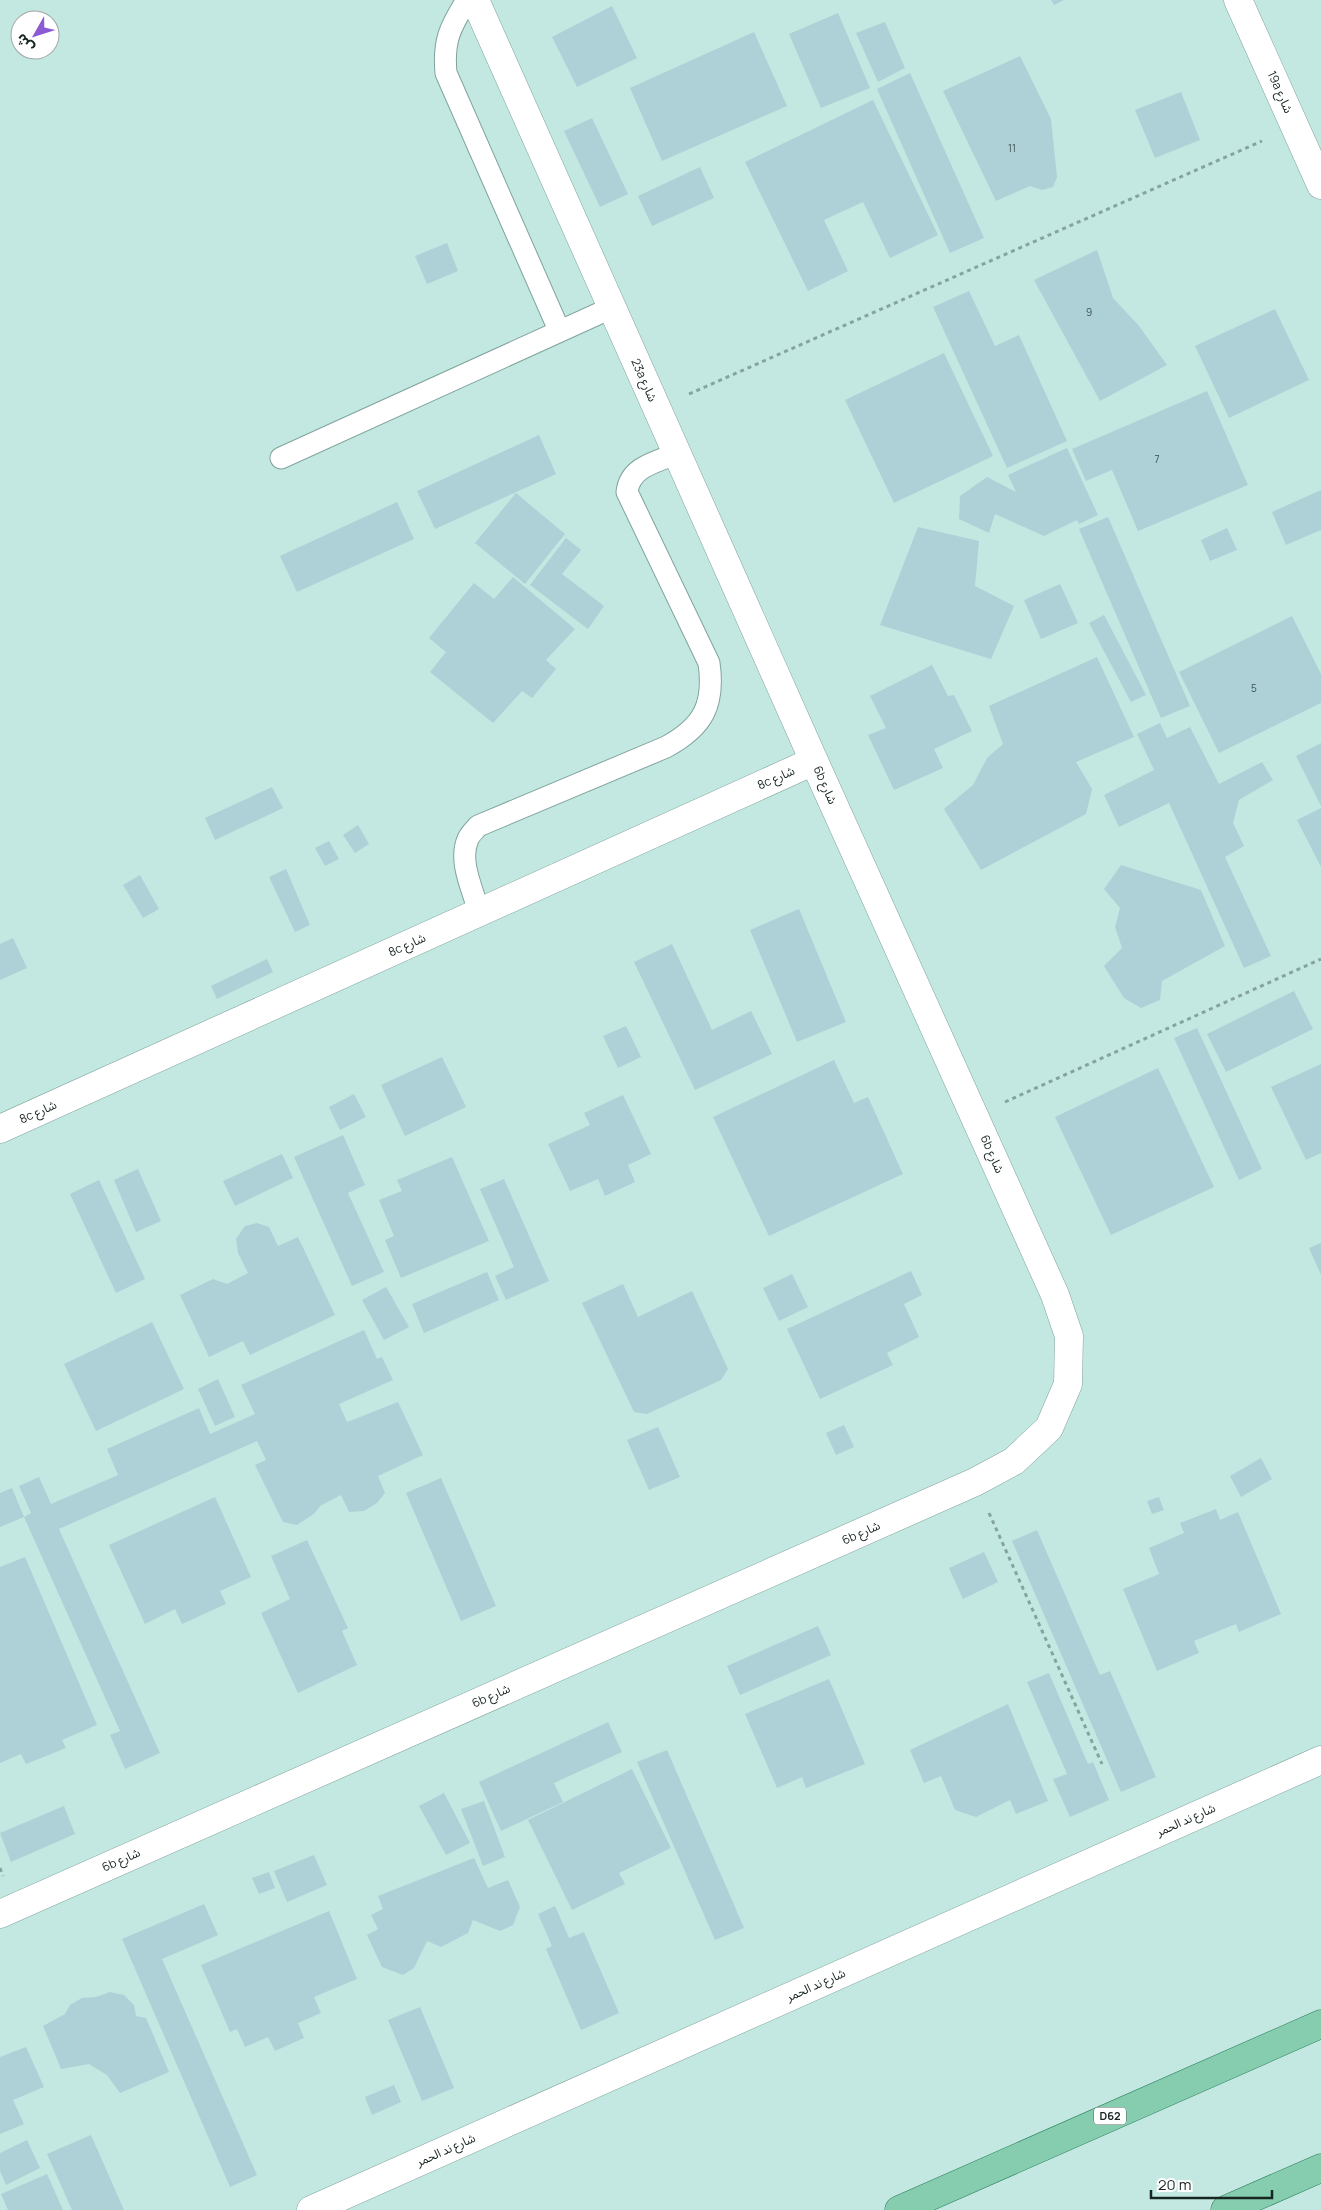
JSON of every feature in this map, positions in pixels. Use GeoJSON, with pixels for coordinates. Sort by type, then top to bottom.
{"type":"FeatureCollection","features":[{"type":"Feature","properties":{"kind":"main road","name":"D62"},"geometry":{"type":"LineString","coordinates":[[899,2210],[1321,2024]]}},
{"type":"Feature","properties":{"kind":"main road"},"geometry":{"type":"LineString","coordinates":[[1225,2210],[1321,2168]]}},
{"type":"Feature","properties":{"kind":"street","name":"23a شارع"},"geometry":{"type":"LineString","coordinates":[[475,0],[814,761]]}},
{"type":"Feature","properties":{"kind":"street","name":"19a شارع"},"geometry":{"type":"LineString","coordinates":[[1238,0],[1321,185]]}},
{"type":"Feature","properties":{"kind":"street","name":"8c شارع"},"geometry":{"type":"LineString","coordinates":[[0,1129],[814,761]]}},
{"type":"Feature","properties":{"kind":"street","name":"6b شارع"},"geometry":{"type":"LineString","coordinates":[[0,1914],[975,1482],[1014,1461],[1049,1428],[1068,1384],[1069,1336],[1055,1295],[814,761]]}},
{"type":"Feature","properties":{"kind":"street","name":"شارع ند الحمر"},"geometry":{"type":"LineString","coordinates":[[311,2210],[1321,1760]]}},
{"type":"Feature","properties":{"kind":"lane"},"geometry":{"type":"LineString","coordinates":[[466,0],[447,36],[444,54],[446,73],[559,330]]}},
{"type":"Feature","properties":{"kind":"lane"},"geometry":{"type":"LineString","coordinates":[[281,458],[611,308]]}},
{"type":"Feature","properties":{"kind":"lane"},"geometry":{"type":"LineString","coordinates":[[479,912],[466,868],[464,853],[468,838],[478,826],[666,747],[684,737],[699,722],[708,704],[712,684],[709,663],[627,492],[628,481],[634,473],[678,453]]}},
{"type":"Feature","properties":{"kind":"path"},"geometry":{"type":"LineString","coordinates":[[657,409],[1295,126]]}},
{"type":"Feature","properties":{"kind":"path"},"geometry":{"type":"LineString","coordinates":[[974,1116],[1321,959]]}},
{"type":"Feature","properties":{"kind":"path"},"geometry":{"type":"LineString","coordinates":[[975,1482],[1102,1764]]}},
{"type":"Feature","properties":{"kind":"building"},"geometry":{"type":"Polygon","coordinates":[[[1051,0],[1064,0],[1054,5],[1051,0]]]}},
{"type":"Feature","properties":{"kind":"building"},"geometry":{"type":"Polygon","coordinates":[[[612,6],[637,58],[577,87],[552,37],[612,6]]]}},
{"type":"Feature","properties":{"kind":"building"},"geometry":{"type":"Polygon","coordinates":[[[838,13],[870,88],[821,108],[789,34],[838,13]]]}},
{"type":"Feature","properties":{"kind":"building"},"geometry":{"type":"Polygon","coordinates":[[[885,22],[905,68],[878,82],[856,33],[885,22]]]}},
{"type":"Feature","properties":{"kind":"building"},"geometry":{"type":"Polygon","coordinates":[[[754,32],[787,106],[662,161],[630,88],[754,32]]]}},
{"type":"Feature","properties":{"kind":"building"},"geometry":{"type":"Polygon","coordinates":[[[1020,56],[1051,119],[1057,177],[1053,187],[1042,190],[1030,186],[996,201],[943,91],[1020,56]]]}},
{"type":"Feature","properties":{"kind":"building"},"geometry":{"type":"Polygon","coordinates":[[[910,73],[984,238],[950,253],[877,89],[910,73]]]}},
{"type":"Feature","properties":{"kind":"building"},"geometry":{"type":"Polygon","coordinates":[[[1181,92],[1200,140],[1155,158],[1135,110],[1181,92]]]}},
{"type":"Feature","properties":{"kind":"building"},"geometry":{"type":"Polygon","coordinates":[[[873,100],[938,235],[890,258],[863,202],[824,220],[848,271],[808,291],[745,162],[873,100]]]}},
{"type":"Feature","properties":{"kind":"building"},"geometry":{"type":"Polygon","coordinates":[[[592,118],[628,194],[600,207],[564,131],[592,118]]]}},
{"type":"Feature","properties":{"kind":"building"},"geometry":{"type":"Polygon","coordinates":[[[700,167],[714,198],[652,226],[638,196],[700,167]]]}},
{"type":"Feature","properties":{"kind":"building"},"geometry":{"type":"Polygon","coordinates":[[[447,243],[458,271],[427,284],[415,256],[447,243]]]}},
{"type":"Feature","properties":{"kind":"building"},"geometry":{"type":"Polygon","coordinates":[[[1097,250],[1113,298],[1139,326],[1167,365],[1100,401],[1034,280],[1097,250]]]}},
{"type":"Feature","properties":{"kind":"building"},"geometry":{"type":"Polygon","coordinates":[[[969,291],[995,346],[1019,335],[1067,441],[1007,468],[933,307],[969,291]]]}},
{"type":"Feature","properties":{"kind":"building"},"geometry":{"type":"Polygon","coordinates":[[[1275,309],[1309,380],[1229,418],[1195,346],[1275,309]]]}},
{"type":"Feature","properties":{"kind":"building"},"geometry":{"type":"Polygon","coordinates":[[[944,353],[993,456],[894,503],[845,400],[944,353]]]}},
{"type":"Feature","properties":{"kind":"building"},"geometry":{"type":"Polygon","coordinates":[[[1207,391],[1248,485],[1138,531],[1112,470],[1086,481],[1072,449],[1207,391]]]}},
{"type":"Feature","properties":{"kind":"building"},"geometry":{"type":"Polygon","coordinates":[[[539,435],[556,474],[435,529],[417,491],[539,435]]]}},
{"type":"Feature","properties":{"kind":"building"},"geometry":{"type":"Polygon","coordinates":[[[1067,448],[1098,515],[1079,524],[1077,520],[1044,536],[995,514],[989,533],[959,519],[960,496],[987,477],[1016,492],[1008,475],[1067,448]]]}},
{"type":"Feature","properties":{"kind":"building"},"geometry":{"type":"Polygon","coordinates":[[[1321,490],[1321,530],[1286,545],[1272,512],[1321,490]]]}},
{"type":"Feature","properties":{"kind":"building"},"geometry":{"type":"Polygon","coordinates":[[[516,493],[565,534],[525,584],[475,543],[516,493]]]}},
{"type":"Feature","properties":{"kind":"building"},"geometry":{"type":"Polygon","coordinates":[[[397,502],[414,539],[297,592],[280,556],[397,502]]]}},
{"type":"Feature","properties":{"kind":"building"},"geometry":{"type":"Polygon","coordinates":[[[1108,517],[1190,706],[1161,718],[1079,529],[1108,517]]]}},
{"type":"Feature","properties":{"kind":"building"},"geometry":{"type":"Polygon","coordinates":[[[918,527],[979,541],[975,586],[1014,606],[991,659],[880,625],[918,527]]]}},
{"type":"Feature","properties":{"kind":"building"},"geometry":{"type":"Polygon","coordinates":[[[1227,528],[1237,550],[1210,561],[1201,540],[1227,528]]]}},
{"type":"Feature","properties":{"kind":"building"},"geometry":{"type":"Polygon","coordinates":[[[566,538],[581,550],[562,574],[604,606],[588,629],[530,585],[566,538]]]}},
{"type":"Feature","properties":{"kind":"building"},"geometry":{"type":"Polygon","coordinates":[[[513,577],[575,629],[546,660],[556,669],[532,698],[522,691],[493,723],[430,672],[446,652],[429,638],[474,583],[494,599],[513,577]]]}},
{"type":"Feature","properties":{"kind":"building"},"geometry":{"type":"Polygon","coordinates":[[[1060,584],[1078,623],[1041,639],[1024,600],[1060,584]]]}},
{"type":"Feature","properties":{"kind":"building"},"geometry":{"type":"Polygon","coordinates":[[[1104,615],[1146,695],[1131,702],[1089,623],[1104,615]]]}},
{"type":"Feature","properties":{"kind":"building"},"geometry":{"type":"Polygon","coordinates":[[[1292,616],[1321,674],[1321,703],[1219,753],[1179,672],[1292,616]]]}},
{"type":"Feature","properties":{"kind":"building"},"geometry":{"type":"Polygon","coordinates":[[[1097,657],[1134,737],[1076,762],[1092,789],[1086,814],[981,870],[944,809],[973,785],[987,758],[1003,744],[989,706],[1097,657]]]}},
{"type":"Feature","properties":{"kind":"building"},"geometry":{"type":"Polygon","coordinates":[[[932,665],[948,696],[954,695],[972,731],[934,749],[943,768],[894,790],[868,735],[886,728],[870,696],[932,665]]]}},
{"type":"Feature","properties":{"kind":"building"},"geometry":{"type":"Polygon","coordinates":[[[1160,723],[1167,738],[1190,727],[1219,784],[1262,762],[1273,780],[1239,800],[1233,823],[1244,846],[1225,857],[1271,956],[1244,968],[1169,803],[1119,827],[1104,795],[1154,770],[1137,734],[1160,723]]]}},
{"type":"Feature","properties":{"kind":"building"},"geometry":{"type":"Polygon","coordinates":[[[1321,743],[1321,806],[1296,756],[1321,743]]]}},
{"type":"Feature","properties":{"kind":"building"},"geometry":{"type":"Polygon","coordinates":[[[272,787],[283,808],[215,840],[205,818],[272,787]]]}},
{"type":"Feature","properties":{"kind":"building"},"geometry":{"type":"Polygon","coordinates":[[[1321,808],[1321,867],[1297,820],[1321,808]]]}},
{"type":"Feature","properties":{"kind":"building"},"geometry":{"type":"Polygon","coordinates":[[[358,825],[369,844],[355,853],[343,835],[358,825]]]}},
{"type":"Feature","properties":{"kind":"building"},"geometry":{"type":"Polygon","coordinates":[[[329,841],[339,859],[325,866],[315,848],[329,841]]]}},
{"type":"Feature","properties":{"kind":"building"},"geometry":{"type":"Polygon","coordinates":[[[1121,865],[1201,890],[1225,946],[1162,981],[1160,1000],[1141,1008],[1124,998],[1104,966],[1122,948],[1115,927],[1120,908],[1104,889],[1121,865]]]}},
{"type":"Feature","properties":{"kind":"building"},"geometry":{"type":"Polygon","coordinates":[[[286,869],[310,925],[295,932],[269,877],[286,869]]]}},
{"type":"Feature","properties":{"kind":"building"},"geometry":{"type":"Polygon","coordinates":[[[140,875],[159,909],[143,918],[123,885],[140,875]]]}},
{"type":"Feature","properties":{"kind":"building"},"geometry":{"type":"Polygon","coordinates":[[[799,909],[846,1022],[797,1042],[750,930],[799,909]]]}},
{"type":"Feature","properties":{"kind":"building"},"geometry":{"type":"Polygon","coordinates":[[[13,938],[27,968],[0,980],[0,944],[13,938]]]}},
{"type":"Feature","properties":{"kind":"building"},"geometry":{"type":"Polygon","coordinates":[[[672,944],[712,1030],[751,1011],[772,1054],[695,1090],[634,962],[672,944]]]}},
{"type":"Feature","properties":{"kind":"building"},"geometry":{"type":"Polygon","coordinates":[[[267,959],[273,972],[217,999],[211,986],[267,959]]]}},
{"type":"Feature","properties":{"kind":"building"},"geometry":{"type":"Polygon","coordinates":[[[1294,991],[1313,1029],[1226,1072],[1207,1034],[1294,991]]]}},
{"type":"Feature","properties":{"kind":"building"},"geometry":{"type":"Polygon","coordinates":[[[626,1026],[641,1057],[618,1068],[603,1036],[626,1026]]]}},
{"type":"Feature","properties":{"kind":"building"},"geometry":{"type":"Polygon","coordinates":[[[1197,1028],[1262,1169],[1239,1180],[1174,1038],[1197,1028]]]}},
{"type":"Feature","properties":{"kind":"building"},"geometry":{"type":"Polygon","coordinates":[[[442,1057],[466,1107],[405,1136],[381,1085],[442,1057]]]}},
{"type":"Feature","properties":{"kind":"building"},"geometry":{"type":"Polygon","coordinates":[[[834,1060],[854,1103],[868,1097],[903,1174],[769,1236],[713,1117],[834,1060]]]}},
{"type":"Feature","properties":{"kind":"building"},"geometry":{"type":"Polygon","coordinates":[[[1321,1064],[1321,1153],[1306,1160],[1271,1087],[1321,1064]]]}},
{"type":"Feature","properties":{"kind":"building"},"geometry":{"type":"Polygon","coordinates":[[[1158,1068],[1214,1187],[1111,1235],[1055,1117],[1158,1068]]]}},
{"type":"Feature","properties":{"kind":"building"},"geometry":{"type":"Polygon","coordinates":[[[354,1094],[366,1117],[340,1130],[329,1107],[354,1094]]]}},
{"type":"Feature","properties":{"kind":"building"},"geometry":{"type":"Polygon","coordinates":[[[623,1095],[651,1154],[628,1165],[635,1182],[605,1196],[598,1179],[570,1191],[548,1144],[590,1125],[584,1113],[623,1095]]]}},
{"type":"Feature","properties":{"kind":"building"},"geometry":{"type":"Polygon","coordinates":[[[343,1135],[365,1185],[348,1193],[384,1272],[352,1286],[294,1157],[343,1135]]]}},
{"type":"Feature","properties":{"kind":"building"},"geometry":{"type":"Polygon","coordinates":[[[282,1154],[293,1178],[235,1206],[223,1181],[282,1154]]]}},
{"type":"Feature","properties":{"kind":"building"},"geometry":{"type":"Polygon","coordinates":[[[452,1157],[489,1241],[401,1278],[385,1240],[394,1236],[379,1200],[402,1191],[397,1180],[452,1157]]]}},
{"type":"Feature","properties":{"kind":"building"},"geometry":{"type":"Polygon","coordinates":[[[138,1169],[161,1221],[136,1232],[114,1180],[138,1169]]]}},
{"type":"Feature","properties":{"kind":"building"},"geometry":{"type":"Polygon","coordinates":[[[504,1179],[549,1281],[506,1300],[495,1276],[514,1267],[480,1189],[504,1179]]]}},
{"type":"Feature","properties":{"kind":"building"},"geometry":{"type":"Polygon","coordinates":[[[99,1180],[145,1279],[116,1293],[70,1194],[99,1180]]]}},
{"type":"Feature","properties":{"kind":"building"},"geometry":{"type":"Polygon","coordinates":[[[257,1223],[269,1227],[278,1246],[298,1237],[335,1315],[250,1355],[243,1341],[209,1357],[180,1295],[213,1279],[227,1284],[248,1273],[238,1253],[236,1239],[245,1226],[257,1223]]]}},
{"type":"Feature","properties":{"kind":"building"},"geometry":{"type":"Polygon","coordinates":[[[1321,1243],[1321,1275],[1309,1248],[1321,1243]]]}},
{"type":"Feature","properties":{"kind":"building"},"geometry":{"type":"Polygon","coordinates":[[[911,1271],[922,1295],[904,1304],[919,1337],[887,1353],[893,1365],[820,1399],[787,1329],[911,1271]]]}},
{"type":"Feature","properties":{"kind":"building"},"geometry":{"type":"Polygon","coordinates":[[[487,1272],[499,1300],[424,1333],[412,1304],[487,1272]]]}},
{"type":"Feature","properties":{"kind":"building"},"geometry":{"type":"Polygon","coordinates":[[[792,1274],[808,1307],[779,1321],[763,1288],[792,1274]]]}},
{"type":"Feature","properties":{"kind":"building"},"geometry":{"type":"Polygon","coordinates":[[[623,1284],[638,1317],[692,1291],[728,1369],[721,1380],[647,1414],[634,1412],[582,1303],[623,1284]]]}},
{"type":"Feature","properties":{"kind":"building"},"geometry":{"type":"Polygon","coordinates":[[[386,1287],[409,1327],[384,1340],[362,1300],[386,1287]]]}},
{"type":"Feature","properties":{"kind":"building"},"geometry":{"type":"Polygon","coordinates":[[[152,1322],[184,1389],[96,1431],[64,1364],[152,1322]]]}},
{"type":"Feature","properties":{"kind":"building"},"geometry":{"type":"Polygon","coordinates":[[[364,1330],[377,1359],[382,1357],[393,1380],[339,1404],[347,1422],[398,1402],[423,1455],[378,1476],[385,1493],[377,1503],[364,1511],[349,1512],[341,1495],[320,1506],[315,1513],[297,1525],[283,1522],[255,1465],[266,1460],[257,1441],[59,1529],[160,1753],[125,1769],[110,1735],[120,1731],[24,1517],[31,1513],[19,1486],[39,1477],[51,1504],[118,1475],[107,1449],[199,1408],[210,1434],[255,1414],[241,1385],[364,1330]]]}},
{"type":"Feature","properties":{"kind":"building"},"geometry":{"type":"Polygon","coordinates":[[[218,1379],[235,1417],[215,1426],[198,1389],[218,1379]]]}},
{"type":"Feature","properties":{"kind":"building"},"geometry":{"type":"Polygon","coordinates":[[[844,1425],[854,1447],[836,1455],[826,1433],[844,1425]]]}},
{"type":"Feature","properties":{"kind":"building"},"geometry":{"type":"Polygon","coordinates":[[[658,1427],[680,1477],[649,1490],[627,1440],[658,1427]]]}},
{"type":"Feature","properties":{"kind":"building"},"geometry":{"type":"Polygon","coordinates":[[[1261,1458],[1272,1479],[1241,1497],[1230,1476],[1261,1458]]]}},
{"type":"Feature","properties":{"kind":"building"},"geometry":{"type":"Polygon","coordinates":[[[441,1478],[496,1606],[461,1621],[406,1493],[441,1478]]]}},
{"type":"Feature","properties":{"kind":"building"},"geometry":{"type":"Polygon","coordinates":[[[12,1488],[24,1517],[0,1527],[0,1493],[12,1488]]]}},
{"type":"Feature","properties":{"kind":"building"},"geometry":{"type":"Polygon","coordinates":[[[215,1497],[251,1577],[220,1591],[226,1604],[182,1624],[175,1609],[145,1624],[109,1545],[215,1497]]]}},
{"type":"Feature","properties":{"kind":"building"},"geometry":{"type":"Polygon","coordinates":[[[1159,1497],[1164,1510],[1152,1514],[1147,1501],[1159,1497]]]}},
{"type":"Feature","properties":{"kind":"building"},"geometry":{"type":"Polygon","coordinates":[[[1216,1509],[1220,1520],[1238,1512],[1281,1614],[1239,1632],[1236,1624],[1194,1641],[1199,1653],[1157,1671],[1123,1589],[1159,1574],[1149,1548],[1184,1533],[1180,1523],[1216,1509]]]}},
{"type":"Feature","properties":{"kind":"building"},"geometry":{"type":"Polygon","coordinates":[[[1037,1530],[1100,1675],[1110,1671],[1156,1777],[1121,1792],[1012,1541],[1037,1530]]]}},
{"type":"Feature","properties":{"kind":"building"},"geometry":{"type":"Polygon","coordinates":[[[307,1540],[348,1628],[342,1631],[357,1665],[298,1693],[261,1613],[290,1599],[271,1556],[307,1540]]]}},
{"type":"Feature","properties":{"kind":"building"},"geometry":{"type":"Polygon","coordinates":[[[984,1552],[998,1582],[963,1599],[949,1568],[984,1552]]]}},
{"type":"Feature","properties":{"kind":"building"},"geometry":{"type":"Polygon","coordinates":[[[25,1557],[97,1725],[62,1740],[66,1748],[26,1764],[21,1754],[0,1763],[0,1567],[25,1557]]]}},
{"type":"Feature","properties":{"kind":"building"},"geometry":{"type":"Polygon","coordinates":[[[818,1626],[831,1655],[740,1695],[727,1666],[818,1626]]]}},
{"type":"Feature","properties":{"kind":"building"},"geometry":{"type":"Polygon","coordinates":[[[1049,1673],[1088,1764],[1093,1762],[1109,1800],[1070,1817],[1053,1779],[1067,1774],[1027,1682],[1049,1673]]]}},
{"type":"Feature","properties":{"kind":"building"},"geometry":{"type":"Polygon","coordinates":[[[829,1679],[865,1764],[806,1788],[802,1777],[777,1788],[745,1714],[829,1679]]]}},
{"type":"Feature","properties":{"kind":"building"},"geometry":{"type":"Polygon","coordinates":[[[1008,1704],[1048,1801],[1016,1814],[1010,1800],[976,1817],[955,1810],[941,1776],[924,1783],[910,1750],[1008,1704]]]}},
{"type":"Feature","properties":{"kind":"building"},"geometry":{"type":"Polygon","coordinates":[[[608,1722],[622,1752],[554,1783],[563,1802],[501,1831],[479,1782],[608,1722]]]}},
{"type":"Feature","properties":{"kind":"building"},"geometry":{"type":"Polygon","coordinates":[[[667,1750],[744,1928],[715,1940],[637,1762],[667,1750]]]}},
{"type":"Feature","properties":{"kind":"building"},"geometry":{"type":"Polygon","coordinates":[[[632,1769],[671,1848],[619,1873],[625,1884],[572,1910],[528,1820],[632,1769]]]}},
{"type":"Feature","properties":{"kind":"building"},"geometry":{"type":"Polygon","coordinates":[[[444,1793],[470,1843],[446,1855],[419,1806],[444,1793]]]}},
{"type":"Feature","properties":{"kind":"building"},"geometry":{"type":"Polygon","coordinates":[[[484,1801],[505,1857],[483,1866],[461,1809],[484,1801]]]}},
{"type":"Feature","properties":{"kind":"building"},"geometry":{"type":"Polygon","coordinates":[[[64,1806],[75,1834],[11,1862],[0,1833],[64,1806]]]}},
{"type":"Feature","properties":{"kind":"building"},"geometry":{"type":"Polygon","coordinates":[[[314,1855],[327,1885],[287,1902],[274,1871],[314,1855]]]}},
{"type":"Feature","properties":{"kind":"building"},"geometry":{"type":"Polygon","coordinates":[[[474,1858],[488,1888],[508,1880],[520,1907],[513,1925],[500,1931],[473,1920],[468,1933],[441,1947],[427,1941],[414,1968],[403,1975],[382,1967],[367,1935],[378,1929],[371,1915],[383,1909],[378,1896],[474,1858]]]}},
{"type":"Feature","properties":{"kind":"building"},"geometry":{"type":"Polygon","coordinates":[[[269,1872],[275,1888],[259,1894],[252,1878],[269,1872]]]}},
{"type":"Feature","properties":{"kind":"building"},"geometry":{"type":"Polygon","coordinates":[[[204,1904],[218,1935],[162,1959],[257,2175],[230,2187],[122,1939],[204,1904]]]}},
{"type":"Feature","properties":{"kind":"building"},"geometry":{"type":"Polygon","coordinates":[[[555,1906],[569,1938],[584,1932],[619,2013],[581,2030],[546,1949],[552,1946],[538,1914],[555,1906]]]}},
{"type":"Feature","properties":{"kind":"building"},"geometry":{"type":"Polygon","coordinates":[[[329,1911],[357,1979],[314,1997],[321,2013],[298,2023],[304,2038],[275,2051],[268,2037],[245,2047],[237,2029],[230,2032],[201,1965],[329,1911]]]}},
{"type":"Feature","properties":{"kind":"building"},"geometry":{"type":"Polygon","coordinates":[[[110,1992],[124,1995],[134,2005],[136,2016],[146,2018],[169,2072],[120,2093],[107,2075],[89,2064],[61,2069],[43,2026],[65,2014],[70,2005],[82,1998],[96,1997],[110,1992]]]}},
{"type":"Feature","properties":{"kind":"building"},"geometry":{"type":"Polygon","coordinates":[[[420,2007],[454,2088],[422,2101],[388,2020],[420,2007]]]}},
{"type":"Feature","properties":{"kind":"building"},"geometry":{"type":"Polygon","coordinates":[[[26,2047],[44,2087],[13,2100],[24,2124],[0,2134],[0,2057],[26,2047]]]}},
{"type":"Feature","properties":{"kind":"building"},"geometry":{"type":"Polygon","coordinates":[[[394,2085],[401,2102],[372,2115],[365,2097],[394,2085]]]}},
{"type":"Feature","properties":{"kind":"building"},"geometry":{"type":"Polygon","coordinates":[[[91,2135],[124,2210],[72,2210],[47,2154],[91,2135]]]}},
{"type":"Feature","properties":{"kind":"building"},"geometry":{"type":"Polygon","coordinates":[[[27,2140],[40,2168],[6,2185],[0,2171],[0,2153],[27,2140]]]}},
{"type":"Feature","properties":{"kind":"building"},"geometry":{"type":"Polygon","coordinates":[[[47,2174],[63,2210],[8,2210],[1,2194],[47,2174]]]}}]}
